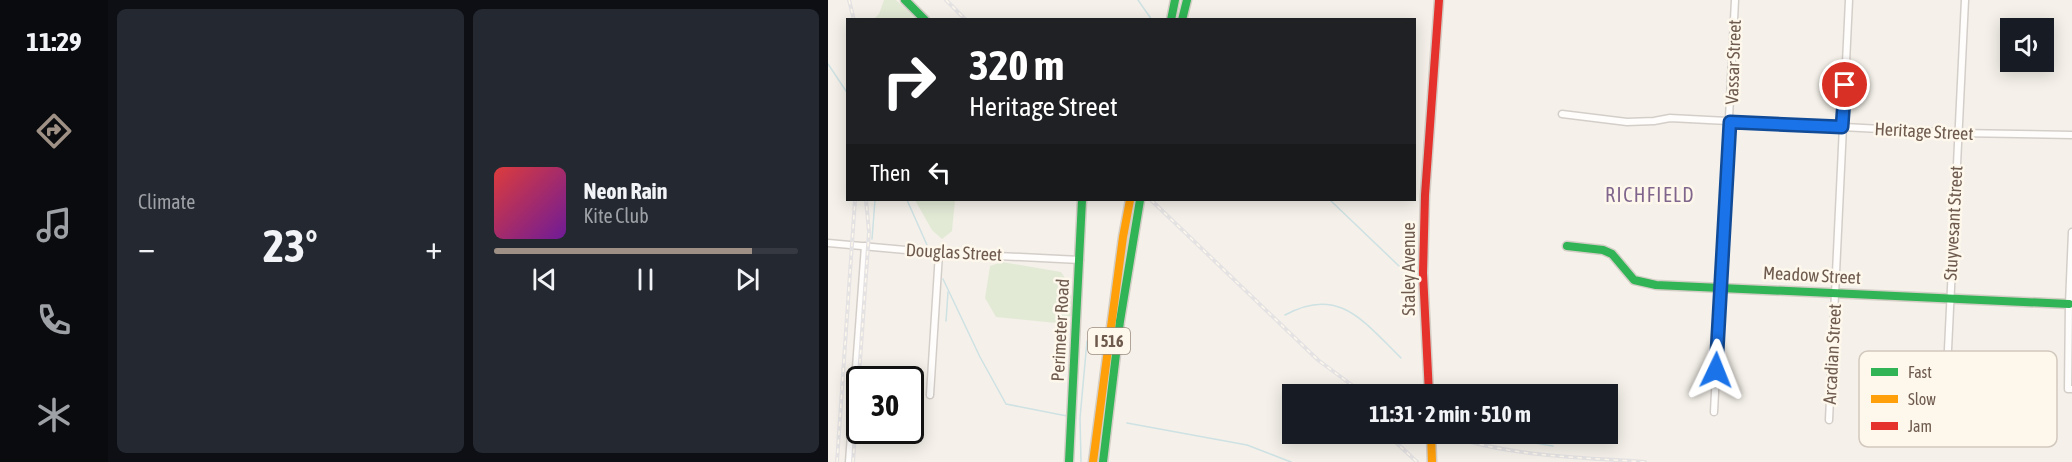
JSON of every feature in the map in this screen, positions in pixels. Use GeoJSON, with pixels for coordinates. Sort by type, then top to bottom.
{"type":"FeatureCollection","features":[{"type":"Feature","properties":{"kind":"main road"},"geometry":{"type":"LineString","coordinates":[[905,0],[923,18]]}},
{"type":"Feature","properties":{"kind":"main road"},"geometry":{"type":"LineString","coordinates":[[1171,18],[1175,0]]}},
{"type":"Feature","properties":{"kind":"main road"},"geometry":{"type":"LineString","coordinates":[[1182,18],[1187,0]]}},
{"type":"Feature","properties":{"kind":"main road","name":"Staley Avenue"},"geometry":{"type":"LineString","coordinates":[[1429,384],[1423,273],[1425,195],[1438,0]]}},
{"type":"Feature","properties":{"kind":"main road","name":"Perimeter Road"},"geometry":{"type":"LineString","coordinates":[[1069,462],[1082,201]]}},
{"type":"Feature","properties":{"kind":"main road","name":"I 516"},"geometry":{"type":"LineString","coordinates":[[1093,462],[1125,220],[1130,201]]}},
{"type":"Feature","properties":{"kind":"main road","name":"I 516"},"geometry":{"type":"LineString","coordinates":[[1103,462],[1120,321],[1140,201]]}},
{"type":"Feature","properties":{"kind":"main road","name":"Meadow Street"},"geometry":{"type":"LineString","coordinates":[[1567,246],[1603,250],[1612,254],[1634,280],[1656,285],[2069,304]]}},
{"type":"Feature","properties":{"kind":"main road"},"geometry":{"type":"LineString","coordinates":[[1431,444],[1432,462]]}},
{"type":"Feature","properties":{"kind":"street","name":"Vassar Street"},"geometry":{"type":"LineString","coordinates":[[1714,412],[1735,0]]}},
{"type":"Feature","properties":{"kind":"street","name":"Arcadian Street"},"geometry":{"type":"LineString","coordinates":[[1829,420],[1849,0]]}},
{"type":"Feature","properties":{"kind":"street","name":"Stuyvesant Street"},"geometry":{"type":"LineString","coordinates":[[1947,351],[1965,0]]}},
{"type":"Feature","properties":{"kind":"street","name":"Heritage Street"},"geometry":{"type":"LineString","coordinates":[[1562,114],[1633,122],[1670,118],[1958,133],[2072,135]]}},
{"type":"Feature","properties":{"kind":"street"},"geometry":{"type":"LineString","coordinates":[[2070,389],[2069,304],[2072,232]]}},
{"type":"Feature","properties":{"kind":"street","name":"Douglas Street"},"geometry":{"type":"LineString","coordinates":[[828,243],[939,253],[1080,260]]}},
{"type":"Feature","properties":{"kind":"street"},"geometry":{"type":"LineString","coordinates":[[849,462],[865,246]]}},
{"type":"Feature","properties":{"kind":"street"},"geometry":{"type":"LineString","coordinates":[[930,395],[939,253]]}},
{"type":"Feature","properties":{"kind":"green space"},"geometry":{"type":"Polygon","coordinates":[[[884,0],[896,0],[915,18],[875,18],[884,0]]]}},
{"type":"Feature","properties":{"kind":"green space"},"geometry":{"type":"Polygon","coordinates":[[[916,201],[955,201],[952,231],[942,239],[932,230],[916,201]]]}},
{"type":"Feature","properties":{"kind":"green space"},"geometry":{"type":"Polygon","coordinates":[[[1002,262],[1061,272],[1071,293],[1071,316],[1056,323],[996,317],[985,298],[990,266],[1002,262]]]}},
{"type":"Feature","properties":{"kind":"waterway"},"geometry":{"type":"LineString","coordinates":[[1138,0],[1151,18]]}},
{"type":"Feature","properties":{"kind":"waterway"},"geometry":{"type":"LineString","coordinates":[[828,64],[846,91]]}},
{"type":"Feature","properties":{"kind":"waterway"},"geometry":{"type":"LineString","coordinates":[[872,239],[875,201]]}},
{"type":"Feature","properties":{"kind":"waterway"},"geometry":{"type":"LineString","coordinates":[[907,201],[927,245]]}},
{"type":"Feature","properties":{"kind":"waterway"},"geometry":{"type":"LineString","coordinates":[[1331,201],[1399,266]]}},
{"type":"Feature","properties":{"kind":"waterway"},"geometry":{"type":"LineString","coordinates":[[943,279],[980,357],[1006,404],[1067,416]]}},
{"type":"Feature","properties":{"kind":"waterway"},"geometry":{"type":"LineString","coordinates":[[946,321],[948,292]]}},
{"type":"Feature","properties":{"kind":"waterway"},"geometry":{"type":"LineString","coordinates":[[1285,315],[1304,307],[1321,304],[1336,306],[1362,321],[1401,358]]}},
{"type":"Feature","properties":{"kind":"waterway"},"geometry":{"type":"LineString","coordinates":[[1081,462],[1080,418],[1087,341]]}},
{"type":"Feature","properties":{"kind":"waterway"},"geometry":{"type":"LineString","coordinates":[[1127,423],[1247,445],[1291,462]]}},
{"type":"Feature","properties":{"kind":"waterway"},"geometry":{"type":"LineString","coordinates":[[1541,444],[1553,446]]}},
{"type":"Feature","properties":{"kind":"railway"},"geometry":{"type":"LineString","coordinates":[[849,0],[854,18]]}},
{"type":"Feature","properties":{"kind":"railway"},"geometry":{"type":"LineString","coordinates":[[946,0],[964,18]]}},
{"type":"Feature","properties":{"kind":"railway"},"geometry":{"type":"LineString","coordinates":[[837,462],[855,201]]}},
{"type":"Feature","properties":{"kind":"railway"},"geometry":{"type":"LineString","coordinates":[[853,462],[869,232],[866,201]]}},
{"type":"Feature","properties":{"kind":"railway"},"geometry":{"type":"LineString","coordinates":[[1152,201],[1318,360],[1350,384]]}},
{"type":"Feature","properties":{"kind":"railway"},"geometry":{"type":"LineString","coordinates":[[1398,444],[1417,462]]}},
{"type":"Feature","properties":{"kind":"railway"},"geometry":{"type":"LineString","coordinates":[[1479,444],[1519,452],[1645,462]]}},
{"type":"Feature","properties":{"kind":"traffic: fast"},"geometry":{"type":"LineString","coordinates":[[905,0],[923,18]]}},
{"type":"Feature","properties":{"kind":"traffic: fast"},"geometry":{"type":"LineString","coordinates":[[1171,18],[1175,0]]}},
{"type":"Feature","properties":{"kind":"traffic: fast"},"geometry":{"type":"LineString","coordinates":[[1182,18],[1187,0]]}},
{"type":"Feature","properties":{"kind":"traffic: fast"},"geometry":{"type":"LineString","coordinates":[[1069,462],[1082,201]]}},
{"type":"Feature","properties":{"kind":"traffic: fast"},"geometry":{"type":"LineString","coordinates":[[1103,462],[1120,321],[1140,201]]}},
{"type":"Feature","properties":{"kind":"traffic: fast"},"geometry":{"type":"LineString","coordinates":[[1567,246],[1603,250],[1612,254],[1634,280],[1656,285],[2069,304]]}},
{"type":"Feature","properties":{"kind":"traffic: slow"},"geometry":{"type":"LineString","coordinates":[[1093,462],[1130,201]]}},
{"type":"Feature","properties":{"kind":"traffic: slow"},"geometry":{"type":"LineString","coordinates":[[1431,444],[1432,462]]}},
{"type":"Feature","properties":{"kind":"traffic: jam"},"geometry":{"type":"LineString","coordinates":[[1429,384],[1423,273],[1425,195],[1439,0]]}},
{"type":"Feature","properties":{"kind":"district","name":"RICHFIELD"},"geometry":{"type":"Point","coordinates":[1650,194]}},
{"type":"Feature","properties":{"kind":"route"},"geometry":{"type":"LineString","coordinates":[[1716,370],[1730,122],[1842,127],[1845,85]]}}]}
